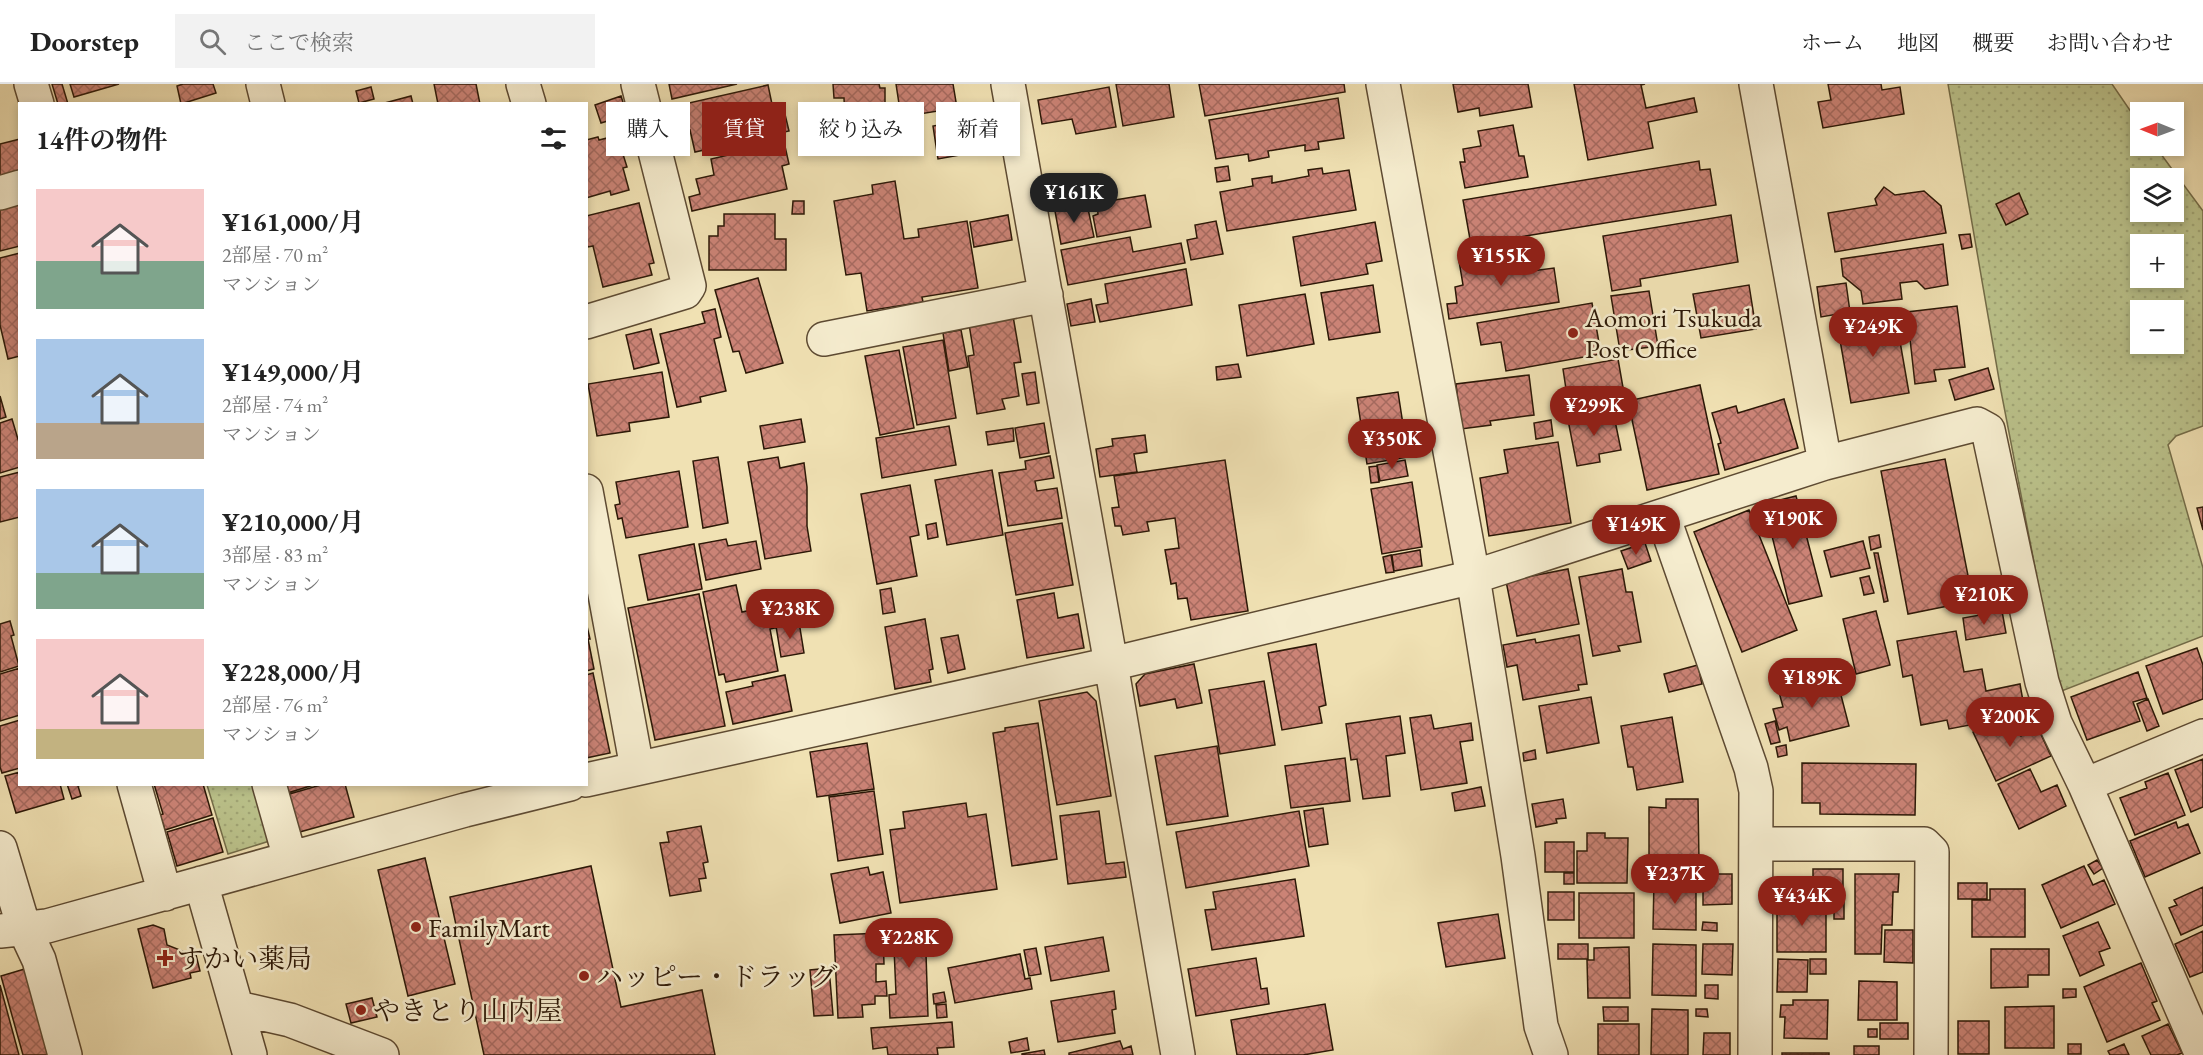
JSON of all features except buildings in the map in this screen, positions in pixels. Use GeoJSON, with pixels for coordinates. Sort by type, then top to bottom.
{"type":"FeatureCollection","features":[{"type":"Feature","properties":{"kind":"street"},"geometry":{"type":"LineString","coordinates":[[32,84],[36,102]]}},
{"type":"Feature","properties":{"kind":"street"},"geometry":{"type":"LineString","coordinates":[[263,84],[268,102]]}},
{"type":"Feature","properties":{"kind":"street"},"geometry":{"type":"LineString","coordinates":[[523,84],[528,102]]}},
{"type":"Feature","properties":{"kind":"street"},"geometry":{"type":"LineString","coordinates":[[588,321],[685,292],[689,286],[638,84]]}},
{"type":"Feature","properties":{"kind":"street"},"geometry":{"type":"LineString","coordinates":[[1008,84],[1178,1055]]}},
{"type":"Feature","properties":{"kind":"street"},"geometry":{"type":"LineString","coordinates":[[1383,84],[1473,577],[1518,856],[1541,1026],[1551,1055]]}},
{"type":"Feature","properties":{"kind":"street"},"geometry":{"type":"LineString","coordinates":[[1756,84],[1825,463]]}},
{"type":"Feature","properties":{"kind":"street"},"geometry":{"type":"LineString","coordinates":[[0,193],[18,188]]}},
{"type":"Feature","properties":{"kind":"street"},"geometry":{"type":"LineString","coordinates":[[824,339],[1046,295]]}},
{"type":"Feature","properties":{"kind":"street"},"geometry":{"type":"LineString","coordinates":[[588,780],[1111,664],[1473,577],[1825,463],[1977,424],[1988,430],[2042,682],[2055,723],[2085,785],[2202,1055]]}},
{"type":"Feature","properties":{"kind":"street"},"geometry":{"type":"LineString","coordinates":[[588,502],[637,768]]}},
{"type":"Feature","properties":{"kind":"street"},"geometry":{"type":"LineString","coordinates":[[1663,516],[1751,768],[1755,791],[1755,1055]]}},
{"type":"Feature","properties":{"kind":"street"},"geometry":{"type":"LineString","coordinates":[[2085,785],[2203,736]]}},
{"type":"Feature","properties":{"kind":"street"},"geometry":{"type":"LineString","coordinates":[[135,786],[165,894]]}},
{"type":"Feature","properties":{"kind":"street"},"geometry":{"type":"LineString","coordinates":[[270,786],[290,858]]}},
{"type":"Feature","properties":{"kind":"street"},"geometry":{"type":"LineString","coordinates":[[12,929],[47,926],[165,894],[290,858],[481,795],[554,786]]}},
{"type":"Feature","properties":{"kind":"street"},"geometry":{"type":"LineString","coordinates":[[1756,844],[1924,844],[1932,852],[1931,1055]]}},
{"type":"Feature","properties":{"kind":"street"},"geometry":{"type":"LineString","coordinates":[[0,848],[12,929],[39,960],[65,1055]]}},
{"type":"Feature","properties":{"kind":"street"},"geometry":{"type":"LineString","coordinates":[[201,883],[250,1055]]}},
{"type":"Feature","properties":{"kind":"street"},"geometry":{"type":"LineString","coordinates":[[238,1008],[290,1020],[382,1055]]}},
{"type":"Feature","properties":{"kind":"green space"},"geometry":{"type":"Polygon","coordinates":[[[1948,84],[2112,84],[2130,110],[2130,156],[2162,156],[2171,168],[2130,168],[2130,222],[2184,222],[2184,185],[2203,211],[2203,426],[2176,436],[2168,445],[2203,568],[2203,636],[2059,692],[2001,391],[1948,84]]]}},
{"type":"Feature","properties":{"kind":"green space"},"geometry":{"type":"Polygon","coordinates":[[[207,786],[260,786],[276,839],[228,854],[207,786]]]}},
{"type":"Feature","properties":{"kind":"place","name":"Aomori Tsukuda Post Office"},"geometry":{"type":"Point","coordinates":[1573,333]}},
{"type":"Feature","properties":{"kind":"place","name":"FamilyMart"},"geometry":{"type":"Point","coordinates":[416,927]}},
{"type":"Feature","properties":{"kind":"place","name":"すかい薬局"},"geometry":{"type":"Point","coordinates":[165,958]}},
{"type":"Feature","properties":{"kind":"place","name":"ハッピー・ドラッグ"},"geometry":{"type":"Point","coordinates":[584,976]}},
{"type":"Feature","properties":{"kind":"place","name":"やきとり山内屋"},"geometry":{"type":"Point","coordinates":[361,1010]}}]}
